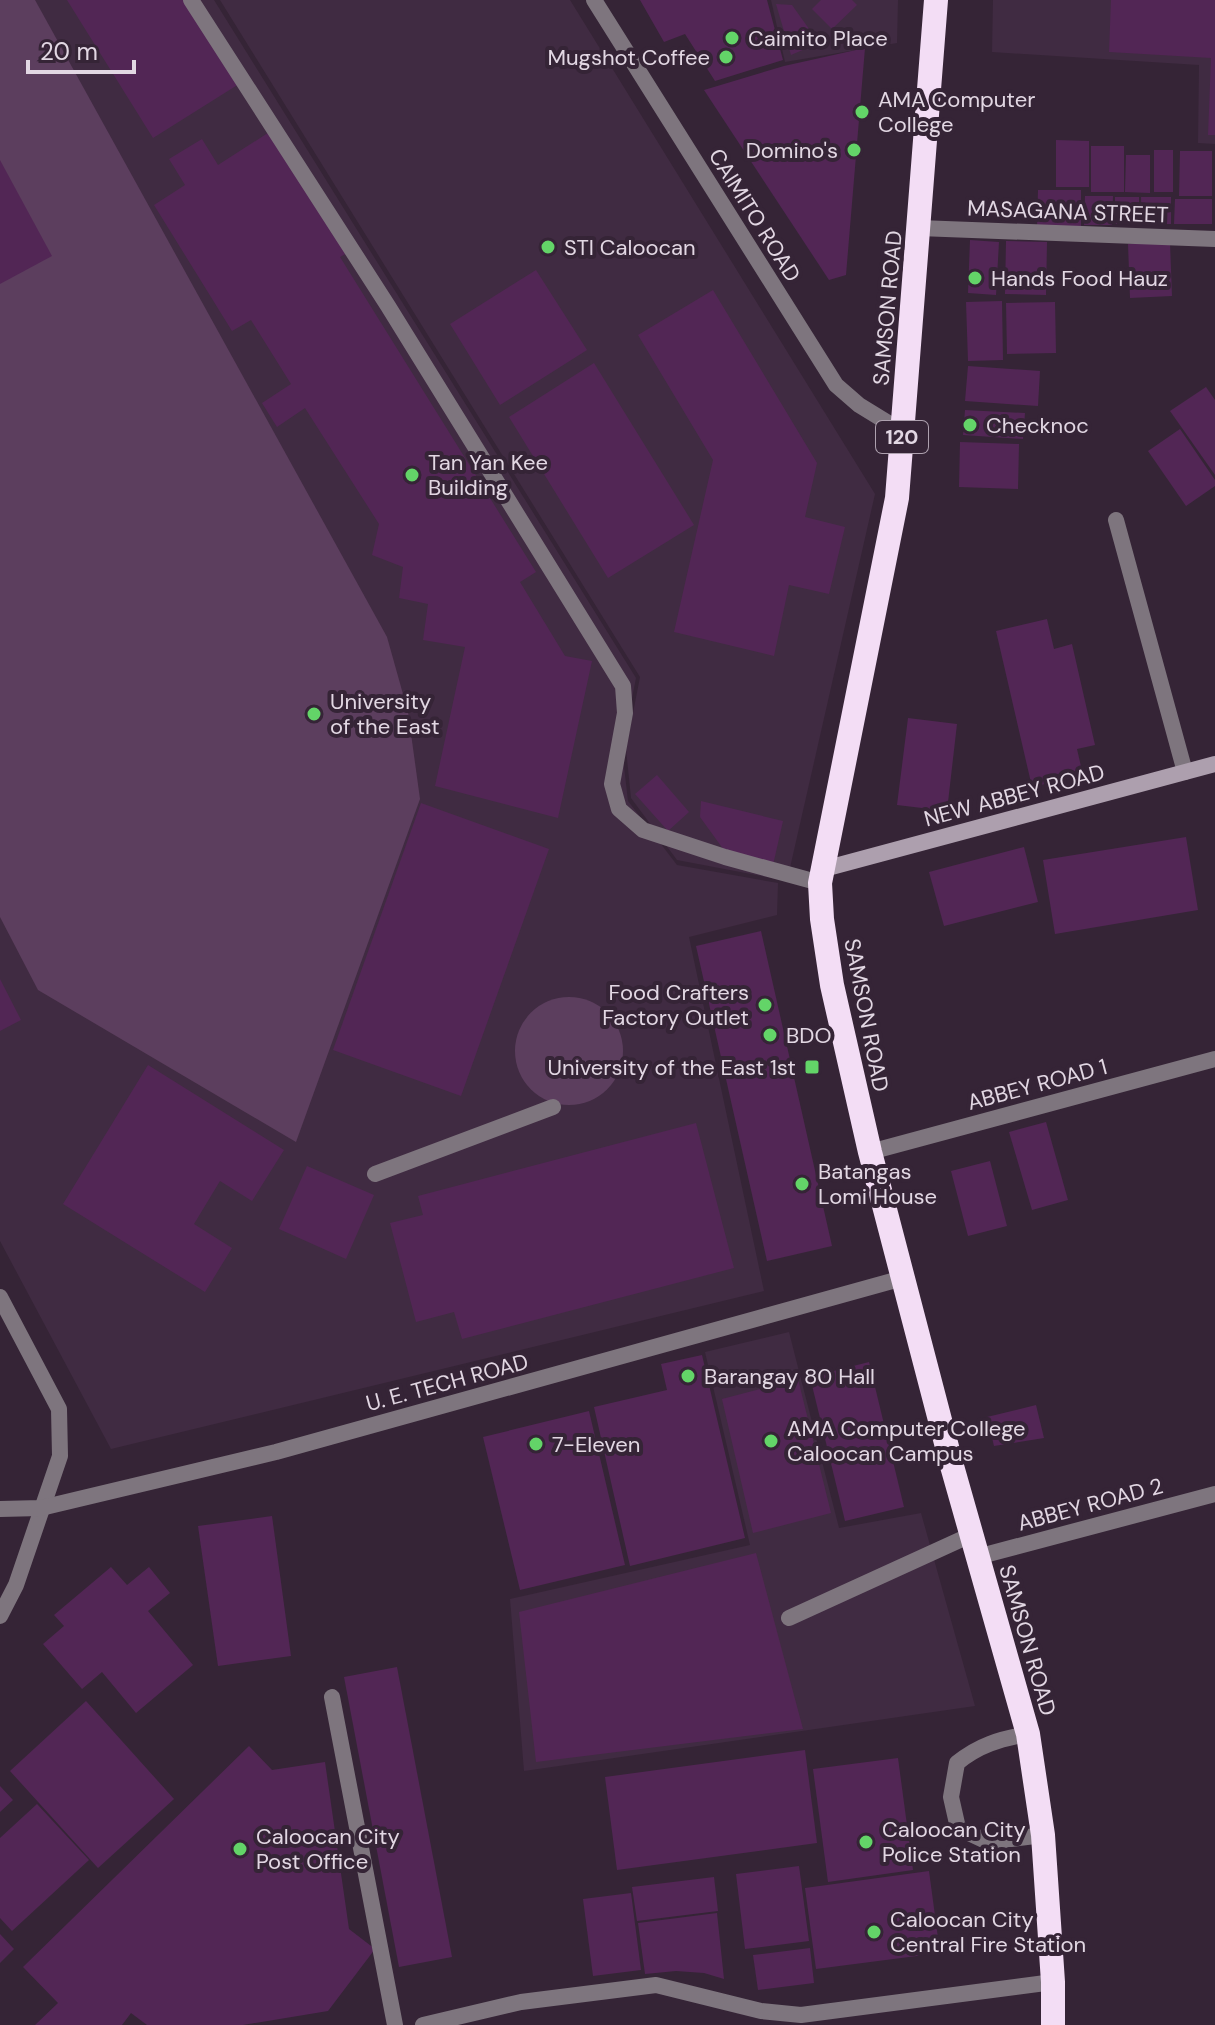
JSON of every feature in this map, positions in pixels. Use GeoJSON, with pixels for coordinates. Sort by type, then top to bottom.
{"type":"FeatureCollection","features":[{"type":"Feature","properties":{"kind":"highway","name":"SAMSON ROAD"},"geometry":{"type":"LineString","coordinates":[[936,0],[897,498],[822,876],[822,919],[832,985],[870,1152],[952,1466],[1028,1734],[1043,1835],[1053,2025]]}},
{"type":"Feature","properties":{"kind":"street"},"geometry":{"type":"LineString","coordinates":[[191,0],[388,306],[623,686],[625,713],[612,784],[619,809],[643,830],[725,857],[822,876]]}},
{"type":"Feature","properties":{"kind":"street","name":"CAIMITO ROAD"},"geometry":{"type":"LineString","coordinates":[[594,0],[836,385],[859,405],[903,432]]}},
{"type":"Feature","properties":{"kind":"street","name":"MASAGANA STREET"},"geometry":{"type":"LineString","coordinates":[[919,228],[1215,239]]}},
{"type":"Feature","properties":{"kind":"street"},"geometry":{"type":"LineString","coordinates":[[1116,520],[1185,772]]}},
{"type":"Feature","properties":{"kind":"street","name":"NEW ABBEY ROAD"},"geometry":{"type":"LineString","coordinates":[[822,876],[1215,764]]}},
{"type":"Feature","properties":{"kind":"street","name":"ABBEY ROAD 1"},"geometry":{"type":"LineString","coordinates":[[870,1152],[1215,1059]]}},
{"type":"Feature","properties":{"kind":"street"},"geometry":{"type":"LineString","coordinates":[[375,1174],[553,1107]]}},
{"type":"Feature","properties":{"kind":"street","name":"U. E. TECH ROAD"},"geometry":{"type":"LineString","coordinates":[[0,1509],[41,1508],[291,1448],[903,1278]]}},
{"type":"Feature","properties":{"kind":"street"},"geometry":{"type":"LineString","coordinates":[[0,1297],[59,1409],[60,1456],[16,1585],[0,1616]]}},
{"type":"Feature","properties":{"kind":"street","name":"ABBEY ROAD 2"},"geometry":{"type":"LineString","coordinates":[[789,1618],[975,1546],[1215,1494]]}},
{"type":"Feature","properties":{"kind":"street"},"geometry":{"type":"LineString","coordinates":[[332,1697],[395,2025]]}},
{"type":"Feature","properties":{"kind":"street"},"geometry":{"type":"LineString","coordinates":[[1028,1734],[997,1740],[973,1750],[957,1763],[951,1797],[958,1828],[988,1842],[1043,1835]]}},
{"type":"Feature","properties":{"kind":"street"},"geometry":{"type":"LineString","coordinates":[[423,2025],[521,2002],[656,1985],[761,2011],[801,2015],[1053,1982]]}},
{"type":"Feature","properties":{"kind":"shaded area","name":"University of the East"},"geometry":{"type":"Polygon","coordinates":[[[0,0],[214,0],[636,678],[622,749],[628,801],[677,865],[778,883],[777,915],[689,937],[764,1291],[111,1449],[0,1241],[0,0]]]}},
{"type":"Feature","properties":{"kind":"shaded area"},"geometry":{"type":"Polygon","coordinates":[[[0,0],[35,0],[387,637],[408,712],[420,799],[296,1142],[38,990],[0,917],[0,0]]]}},
{"type":"Feature","properties":{"kind":"shaded area","name":"STI Caloocan"},"geometry":{"type":"Polygon","coordinates":[[[220,0],[570,0],[875,494],[787,881],[677,860],[631,798],[626,749],[640,677],[220,0]]]}},
{"type":"Feature","properties":{"kind":"shaded area"},"geometry":{"type":"Polygon","coordinates":[[[771,0],[898,0],[897,43],[785,62],[771,0]]]}},
{"type":"Feature","properties":{"kind":"shaded area"},"geometry":{"type":"Polygon","coordinates":[[[993,0],[1215,0],[1215,144],[1198,143],[1199,65],[992,52],[993,0]]]}},
{"type":"Feature","properties":{"kind":"shaded area"},"geometry":{"type":"Polygon","coordinates":[[[569,997],[590,1001],[607,1013],[619,1030],[623,1051],[619,1072],[607,1089],[590,1101],[569,1105],[548,1101],[531,1089],[519,1072],[515,1051],[519,1030],[531,1013],[548,1001],[569,997]]]}},
{"type":"Feature","properties":{"kind":"shaded area"},"geometry":{"type":"Polygon","coordinates":[[[789,1332],[839,1528],[921,1513],[975,1706],[524,1771],[510,1599],[750,1545],[705,1352],[789,1332]]]}},
{"type":"Feature","properties":{"kind":"building"},"geometry":{"type":"Polygon","coordinates":[[[67,0],[186,0],[239,84],[153,138],[67,0]]]}},
{"type":"Feature","properties":{"kind":"building","name":"Caimito Place"},"geometry":{"type":"Polygon","coordinates":[[[640,0],[767,0],[783,60],[715,81],[685,34],[664,42],[640,0]]]}},
{"type":"Feature","properties":{"kind":"building"},"geometry":{"type":"Polygon","coordinates":[[[821,0],[852,0],[857,5],[832,29],[812,9],[821,0]]]}},
{"type":"Feature","properties":{"kind":"building"},"geometry":{"type":"Polygon","coordinates":[[[1111,0],[1215,0],[1215,135],[1208,135],[1211,58],[1109,52],[1111,0]]]}},
{"type":"Feature","properties":{"kind":"building"},"geometry":{"type":"Polygon","coordinates":[[[776,4],[792,5],[819,43],[791,55],[776,4]]]}},
{"type":"Feature","properties":{"kind":"building"},"geometry":{"type":"Polygon","coordinates":[[[865,48],[846,275],[829,280],[704,90],[784,66],[865,48]]]}},
{"type":"Feature","properties":{"kind":"building","name":"Tan Yan Kee Building"},"geometry":{"type":"Polygon","coordinates":[[[271,131],[347,253],[340,257],[536,572],[520,582],[565,656],[592,661],[558,818],[435,786],[465,647],[423,640],[428,604],[399,598],[403,567],[372,555],[379,524],[305,408],[277,427],[262,403],[291,384],[251,320],[232,331],[154,205],[185,185],[169,159],[202,139],[218,165],[271,131]]]}},
{"type":"Feature","properties":{"kind":"building"},"geometry":{"type":"Polygon","coordinates":[[[1056,140],[1089,141],[1089,187],[1056,187],[1056,140]]]}},
{"type":"Feature","properties":{"kind":"building"},"geometry":{"type":"Polygon","coordinates":[[[1091,146],[1124,146],[1124,192],[1091,192],[1091,146]]]}},
{"type":"Feature","properties":{"kind":"building"},"geometry":{"type":"Polygon","coordinates":[[[1154,150],[1173,150],[1173,192],[1154,192],[1154,150]]]}},
{"type":"Feature","properties":{"kind":"building"},"geometry":{"type":"Polygon","coordinates":[[[1180,151],[1212,151],[1212,196],[1179,196],[1180,151]]]}},
{"type":"Feature","properties":{"kind":"building"},"geometry":{"type":"Polygon","coordinates":[[[1126,155],[1150,155],[1150,193],[1125,192],[1126,155]]]}},
{"type":"Feature","properties":{"kind":"building"},"geometry":{"type":"Polygon","coordinates":[[[0,160],[52,256],[0,284],[0,160]]]}},
{"type":"Feature","properties":{"kind":"building"},"geometry":{"type":"Polygon","coordinates":[[[1038,190],[1081,190],[1081,228],[1037,228],[1038,190]]]}},
{"type":"Feature","properties":{"kind":"building"},"geometry":{"type":"Polygon","coordinates":[[[1085,196],[1113,196],[1112,225],[1084,225],[1085,196]]]}},
{"type":"Feature","properties":{"kind":"building"},"geometry":{"type":"Polygon","coordinates":[[[1115,197],[1139,197],[1139,224],[1115,224],[1115,197]]]}},
{"type":"Feature","properties":{"kind":"building"},"geometry":{"type":"Polygon","coordinates":[[[1141,197],[1171,197],[1171,224],[1142,224],[1141,197]]]}},
{"type":"Feature","properties":{"kind":"building"},"geometry":{"type":"Polygon","coordinates":[[[1175,199],[1212,199],[1212,224],[1174,224],[1175,199]]]}},
{"type":"Feature","properties":{"kind":"building"},"geometry":{"type":"Polygon","coordinates":[[[970,240],[999,242],[996,295],[968,293],[970,240]]]}},
{"type":"Feature","properties":{"kind":"building"},"geometry":{"type":"Polygon","coordinates":[[[1006,241],[1047,242],[1046,295],[1005,294],[1006,241]]]}},
{"type":"Feature","properties":{"kind":"building"},"geometry":{"type":"Polygon","coordinates":[[[1170,243],[1172,296],[1130,298],[1128,244],[1170,243]]]}},
{"type":"Feature","properties":{"kind":"building"},"geometry":{"type":"Polygon","coordinates":[[[536,270],[587,350],[500,405],[450,324],[536,270]]]}},
{"type":"Feature","properties":{"kind":"building"},"geometry":{"type":"Polygon","coordinates":[[[713,290],[817,463],[805,517],[845,527],[829,594],[789,585],[774,656],[674,632],[713,460],[638,335],[713,290]]]}},
{"type":"Feature","properties":{"kind":"building"},"geometry":{"type":"Polygon","coordinates":[[[1002,301],[1003,360],[968,361],[966,302],[1002,301]]]}},
{"type":"Feature","properties":{"kind":"building"},"geometry":{"type":"Polygon","coordinates":[[[1055,302],[1056,353],[1007,354],[1006,303],[1055,302]]]}},
{"type":"Feature","properties":{"kind":"building"},"geometry":{"type":"Polygon","coordinates":[[[594,363],[694,525],[608,578],[509,417],[594,363]]]}},
{"type":"Feature","properties":{"kind":"building"},"geometry":{"type":"Polygon","coordinates":[[[968,366],[1040,371],[1038,406],[965,401],[968,366]]]}},
{"type":"Feature","properties":{"kind":"building"},"geometry":{"type":"Polygon","coordinates":[[[1206,387],[1215,400],[1215,475],[1170,411],[1206,387]]]}},
{"type":"Feature","properties":{"kind":"building"},"geometry":{"type":"Polygon","coordinates":[[[965,410],[1025,413],[1023,439],[963,435],[965,410]]]}},
{"type":"Feature","properties":{"kind":"building"},"geometry":{"type":"Polygon","coordinates":[[[1180,429],[1215,480],[1215,486],[1186,506],[1148,451],[1180,429]]]}},
{"type":"Feature","properties":{"kind":"building"},"geometry":{"type":"Polygon","coordinates":[[[960,442],[1019,444],[1018,489],[959,487],[960,442]]]}},
{"type":"Feature","properties":{"kind":"building"},"geometry":{"type":"Polygon","coordinates":[[[1047,619],[1054,649],[1072,644],[1095,745],[1077,749],[1083,775],[1032,787],[996,631],[1047,619]]]}},
{"type":"Feature","properties":{"kind":"building"},"geometry":{"type":"Polygon","coordinates":[[[908,718],[957,724],[947,811],[897,805],[908,718]]]}},
{"type":"Feature","properties":{"kind":"building"},"geometry":{"type":"Polygon","coordinates":[[[657,775],[689,812],[668,831],[635,794],[657,775]]]}},
{"type":"Feature","properties":{"kind":"building"},"geometry":{"type":"Polygon","coordinates":[[[701,801],[783,821],[773,865],[729,857],[700,817],[701,801]]]}},
{"type":"Feature","properties":{"kind":"building"},"geometry":{"type":"Polygon","coordinates":[[[421,803],[549,849],[461,1096],[333,1050],[421,803]]]}},
{"type":"Feature","properties":{"kind":"building"},"geometry":{"type":"Polygon","coordinates":[[[1186,837],[1198,910],[1055,934],[1043,860],[1186,837]]]}},
{"type":"Feature","properties":{"kind":"building"},"geometry":{"type":"Polygon","coordinates":[[[1024,847],[1038,902],[944,926],[929,872],[1024,847]]]}},
{"type":"Feature","properties":{"kind":"building"},"geometry":{"type":"Polygon","coordinates":[[[761,931],[832,1246],[767,1261],[696,946],[761,931]]]}},
{"type":"Feature","properties":{"kind":"building"},"geometry":{"type":"Polygon","coordinates":[[[0,979],[21,1020],[0,1031],[0,979]]]}},
{"type":"Feature","properties":{"kind":"building"},"geometry":{"type":"Polygon","coordinates":[[[148,1065],[284,1150],[252,1201],[220,1181],[194,1224],[232,1248],[205,1292],[63,1204],[148,1065]]]}},
{"type":"Feature","properties":{"kind":"building"},"geometry":{"type":"Polygon","coordinates":[[[1046,1122],[1068,1200],[1032,1210],[1009,1132],[1046,1122]]]}},
{"type":"Feature","properties":{"kind":"building"},"geometry":{"type":"Polygon","coordinates":[[[696,1123],[734,1268],[462,1339],[454,1312],[416,1322],[390,1223],[423,1215],[418,1196],[696,1123]]]}},
{"type":"Feature","properties":{"kind":"building"},"geometry":{"type":"Polygon","coordinates":[[[990,1161],[1007,1226],[968,1236],[951,1171],[990,1161]]]}},
{"type":"Feature","properties":{"kind":"building"},"geometry":{"type":"Polygon","coordinates":[[[307,1166],[374,1195],[346,1259],[279,1229],[307,1166]]]}},
{"type":"Feature","properties":{"kind":"building"},"geometry":{"type":"Polygon","coordinates":[[[702,1355],[745,1538],[630,1566],[594,1407],[667,1390],[661,1364],[702,1355]]]}},
{"type":"Feature","properties":{"kind":"building"},"geometry":{"type":"Polygon","coordinates":[[[869,1362],[904,1507],[845,1521],[810,1377],[869,1362]]]}},
{"type":"Feature","properties":{"kind":"building","name":"AMA Computer College Caloocan Campus"},"geometry":{"type":"Polygon","coordinates":[[[798,1379],[831,1513],[753,1533],[722,1399],[798,1379]]]}},
{"type":"Feature","properties":{"kind":"building"},"geometry":{"type":"Polygon","coordinates":[[[1036,1405],[1044,1438],[994,1446],[987,1417],[1036,1405]]]}},
{"type":"Feature","properties":{"kind":"building"},"geometry":{"type":"Polygon","coordinates":[[[589,1411],[625,1565],[520,1590],[483,1437],[589,1411]]]}},
{"type":"Feature","properties":{"kind":"building"},"geometry":{"type":"Polygon","coordinates":[[[272,1516],[291,1656],[218,1666],[198,1526],[272,1516]]]}},
{"type":"Feature","properties":{"kind":"building"},"geometry":{"type":"Polygon","coordinates":[[[756,1553],[803,1729],[536,1762],[519,1612],[756,1553]]]}},
{"type":"Feature","properties":{"kind":"building"},"geometry":{"type":"Polygon","coordinates":[[[111,1567],[127,1585],[149,1567],[170,1593],[148,1611],[193,1665],[136,1713],[102,1672],[82,1689],[43,1644],[64,1626],[54,1615],[111,1567]]]}},
{"type":"Feature","properties":{"kind":"building"},"geometry":{"type":"Polygon","coordinates":[[[397,1667],[452,1957],[399,1967],[344,1677],[397,1667]]]}},
{"type":"Feature","properties":{"kind":"building"},"geometry":{"type":"Polygon","coordinates":[[[86,1701],[174,1799],[98,1868],[10,1771],[86,1701]]]}},
{"type":"Feature","properties":{"kind":"building","name":"Caloocan City Post Office"},"geometry":{"type":"Polygon","coordinates":[[[249,1746],[272,1770],[325,1762],[349,1929],[375,1949],[328,2011],[243,2025],[147,2025],[131,2013],[122,2025],[35,2025],[58,2003],[23,1967],[249,1746]]]}},
{"type":"Feature","properties":{"kind":"building"},"geometry":{"type":"Polygon","coordinates":[[[805,1750],[817,1843],[617,1870],[605,1777],[805,1750]]]}},
{"type":"Feature","properties":{"kind":"building","name":"Caloocan City Police Station"},"geometry":{"type":"Polygon","coordinates":[[[898,1758],[913,1870],[828,1882],[813,1769],[898,1758]]]}},
{"type":"Feature","properties":{"kind":"building"},"geometry":{"type":"Polygon","coordinates":[[[0,1786],[13,1800],[0,1812],[0,1786]]]}},
{"type":"Feature","properties":{"kind":"building"},"geometry":{"type":"Polygon","coordinates":[[[37,1804],[89,1860],[12,1931],[0,1918],[0,1838],[37,1804]]]}},
{"type":"Feature","properties":{"kind":"building"},"geometry":{"type":"Polygon","coordinates":[[[799,1866],[809,1941],[745,1949],[736,1874],[799,1866]]]}},
{"type":"Feature","properties":{"kind":"building","name":"Caloocan City Central Fire Station"},"geometry":{"type":"Polygon","coordinates":[[[929,1871],[940,1953],[816,1969],[805,1888],[929,1871]]]}},
{"type":"Feature","properties":{"kind":"building"},"geometry":{"type":"Polygon","coordinates":[[[714,1877],[718,1911],[637,1921],[632,1887],[714,1877]]]}},
{"type":"Feature","properties":{"kind":"building"},"geometry":{"type":"Polygon","coordinates":[[[631,1893],[641,1970],[593,1976],[583,1899],[631,1893]]]}},
{"type":"Feature","properties":{"kind":"building"},"geometry":{"type":"Polygon","coordinates":[[[717,1913],[724,1979],[704,1973],[676,1971],[645,1974],[638,1923],[717,1913]]]}},
{"type":"Feature","properties":{"kind":"building"},"geometry":{"type":"Polygon","coordinates":[[[0,1934],[14,1949],[0,1963],[0,1934]]]}},
{"type":"Feature","properties":{"kind":"building"},"geometry":{"type":"Polygon","coordinates":[[[810,1948],[814,1983],[758,1990],[753,1955],[810,1948]]]}},
{"type":"Feature","properties":{"kind":"place","name":"Caimito Place"},"geometry":{"type":"Point","coordinates":[732,38]}},
{"type":"Feature","properties":{"kind":"place","name":"Mugshot Coffee"},"geometry":{"type":"Point","coordinates":[726,57]}},
{"type":"Feature","properties":{"kind":"place","name":"AMA Computer College"},"geometry":{"type":"Point","coordinates":[862,112]}},
{"type":"Feature","properties":{"kind":"place","name":"Domino's"},"geometry":{"type":"Point","coordinates":[854,150]}},
{"type":"Feature","properties":{"kind":"place","name":"STI Caloocan"},"geometry":{"type":"Point","coordinates":[548,247]}},
{"type":"Feature","properties":{"kind":"place","name":"Hands Food Hauz"},"geometry":{"type":"Point","coordinates":[975,278]}},
{"type":"Feature","properties":{"kind":"place","name":"Checknoc"},"geometry":{"type":"Point","coordinates":[970,425]}},
{"type":"Feature","properties":{"kind":"place","name":"Tan Yan Kee Building"},"geometry":{"type":"Point","coordinates":[412,475]}},
{"type":"Feature","properties":{"kind":"place","name":"University of the East"},"geometry":{"type":"Point","coordinates":[314,714]}},
{"type":"Feature","properties":{"kind":"place","name":"Food Crafters Factory Outlet"},"geometry":{"type":"Point","coordinates":[765,1005]}},
{"type":"Feature","properties":{"kind":"place","name":"BDO"},"geometry":{"type":"Point","coordinates":[770,1035]}},
{"type":"Feature","properties":{"kind":"place","name":"University of the East 1st"},"geometry":{"type":"Point","coordinates":[812,1067]}},
{"type":"Feature","properties":{"kind":"place","name":"Batangas Lomi House"},"geometry":{"type":"Point","coordinates":[802,1184]}},
{"type":"Feature","properties":{"kind":"place","name":"Barangay 80 Hall"},"geometry":{"type":"Point","coordinates":[688,1376]}},
{"type":"Feature","properties":{"kind":"place","name":"AMA Computer College Caloocan Campus"},"geometry":{"type":"Point","coordinates":[771,1441]}},
{"type":"Feature","properties":{"kind":"place","name":"7-Eleven"},"geometry":{"type":"Point","coordinates":[536,1444]}},
{"type":"Feature","properties":{"kind":"place","name":"Caloocan City Police Station"},"geometry":{"type":"Point","coordinates":[866,1842]}},
{"type":"Feature","properties":{"kind":"place","name":"Caloocan City Post Office"},"geometry":{"type":"Point","coordinates":[240,1849]}},
{"type":"Feature","properties":{"kind":"place","name":"Caloocan City Central Fire Station"},"geometry":{"type":"Point","coordinates":[874,1932]}}]}
